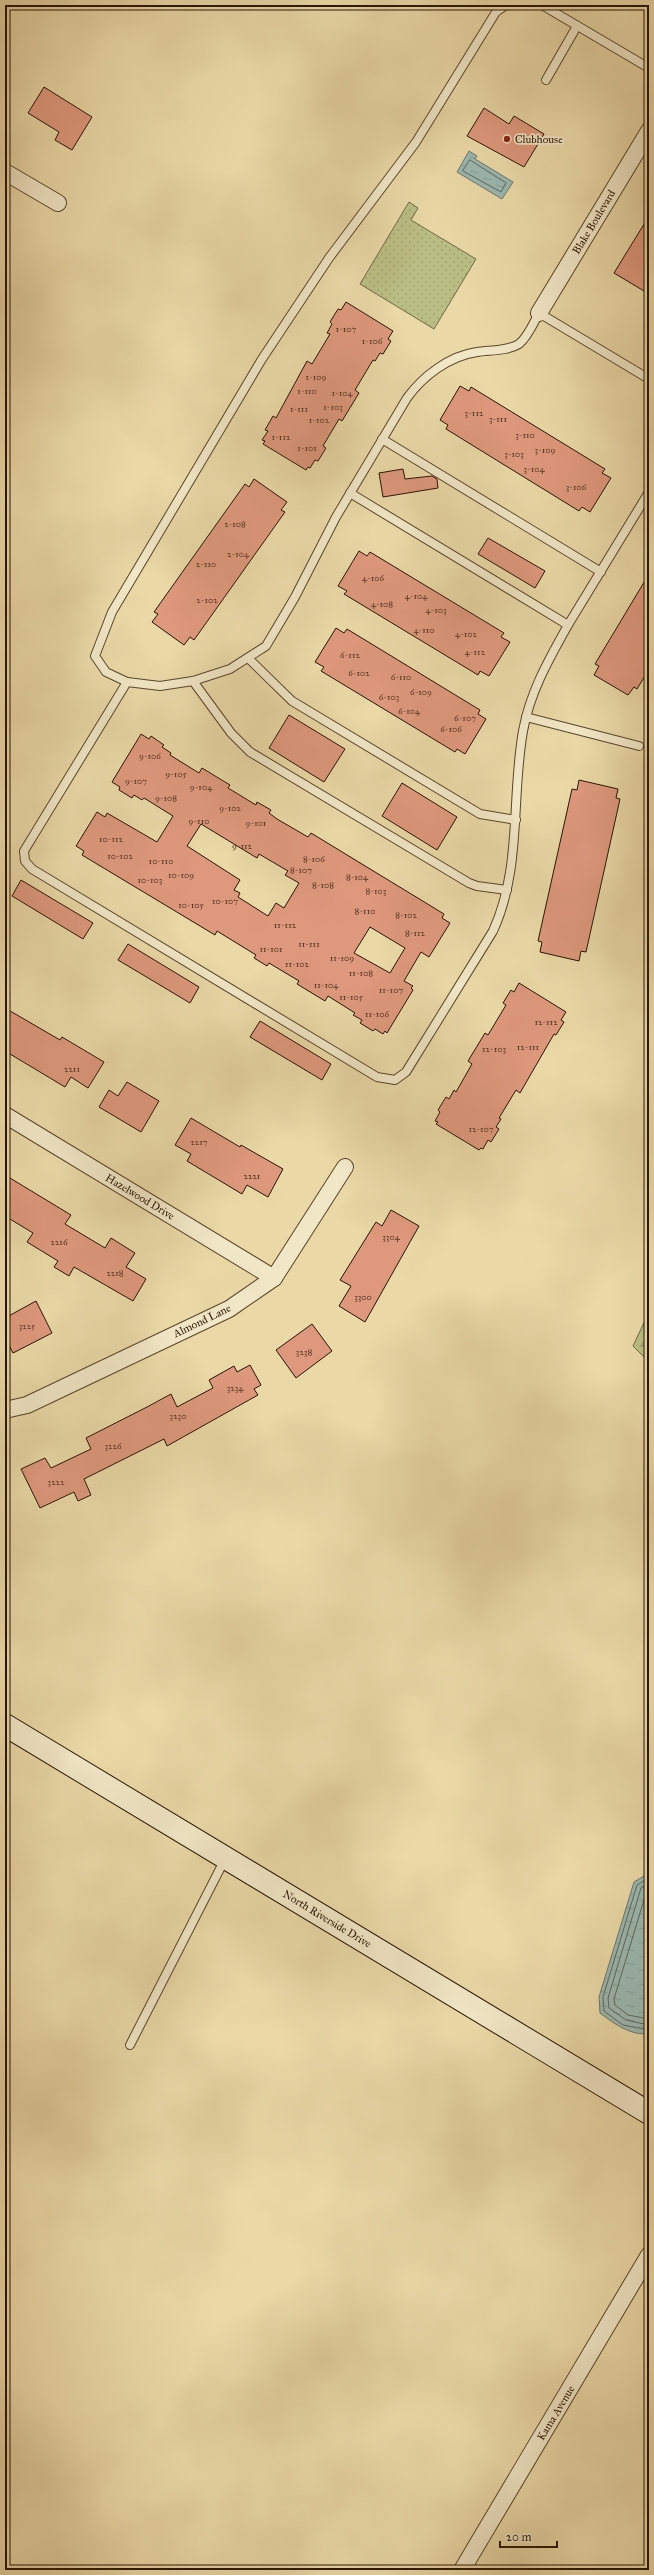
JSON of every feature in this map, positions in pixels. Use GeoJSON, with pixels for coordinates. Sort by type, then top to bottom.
{"type":"FeatureCollection","features":[{"type":"Feature","properties":{"kind":"street","name":"Blake Boulevard"},"geometry":{"type":"LineString","coordinates":[[539,313],[649,131]]}},
{"type":"Feature","properties":{"kind":"street"},"geometry":{"type":"LineString","coordinates":[[5,172],[58,203]]}},
{"type":"Feature","properties":{"kind":"street","name":"Hazelwood Drive"},"geometry":{"type":"LineString","coordinates":[[5,1116],[274,1278]]}},
{"type":"Feature","properties":{"kind":"street","name":"Almond Lane"},"geometry":{"type":"LineString","coordinates":[[5,1410],[27,1404],[229,1308],[274,1278],[345,1167]]}},
{"type":"Feature","properties":{"kind":"street","name":"North Riverside Drive"},"geometry":{"type":"LineString","coordinates":[[5,1725],[649,2113]]}},
{"type":"Feature","properties":{"kind":"street","name":"Kama Avenue"},"geometry":{"type":"LineString","coordinates":[[462,2570],[649,2256]]}},
{"type":"Feature","properties":{"kind":"lane"},"geometry":{"type":"LineString","coordinates":[[506,5],[496,12],[416,142],[329,258],[262,359],[112,612],[95,656],[106,672],[127,682],[160,686],[194,681],[230,669],[249,659],[272,638],[350,493],[413,390],[425,378],[460,356],[509,348],[518,344],[539,313],[649,379]]}},
{"type":"Feature","properties":{"kind":"lane"},"geometry":{"type":"LineString","coordinates":[[542,5],[649,68]]}},
{"type":"Feature","properties":{"kind":"lane"},"geometry":{"type":"LineString","coordinates":[[546,80],[577,26]]}},
{"type":"Feature","properties":{"kind":"lane"},"geometry":{"type":"LineString","coordinates":[[382,439],[600,572]]}},
{"type":"Feature","properties":{"kind":"lane"},"geometry":{"type":"LineString","coordinates":[[127,682],[26,847],[24,855],[26,863],[32,869],[377,1077],[395,1080],[406,1072],[493,931],[507,890],[516,820],[521,743],[526,717],[544,667],[649,492]]}},
{"type":"Feature","properties":{"kind":"lane"},"geometry":{"type":"LineString","coordinates":[[350,493],[568,625]]}},
{"type":"Feature","properties":{"kind":"lane"},"geometry":{"type":"LineString","coordinates":[[249,659],[292,701],[480,814],[516,820]]}},
{"type":"Feature","properties":{"kind":"lane"},"geometry":{"type":"LineString","coordinates":[[194,681],[231,733],[250,752],[469,883],[477,886],[507,890]]}},
{"type":"Feature","properties":{"kind":"lane"},"geometry":{"type":"LineString","coordinates":[[526,717],[640,746]]}},
{"type":"Feature","properties":{"kind":"lane"},"geometry":{"type":"LineString","coordinates":[[130,2045],[225,1858]]}},
{"type":"Feature","properties":{"kind":"green space"},"geometry":{"type":"Polygon","coordinates":[[[409,202],[418,208],[411,220],[476,259],[434,329],[360,284],[409,202]]]}},
{"type":"Feature","properties":{"kind":"green space"},"geometry":{"type":"Polygon","coordinates":[[[649,1312],[649,1362],[633,1346],[649,1312]]]}},
{"type":"Feature","properties":{"kind":"water"},"geometry":{"type":"Polygon","coordinates":[[[469,151],[477,156],[475,159],[513,182],[502,199],[457,172],[469,151]]]}},
{"type":"Feature","properties":{"kind":"water"},"geometry":{"type":"Polygon","coordinates":[[[649,1873],[649,2034],[642,2034],[629,2031],[617,2025],[600,2013],[599,1997],[634,1882],[649,1873]]]}},
{"type":"Feature","properties":{"kind":"building"},"geometry":{"type":"Polygon","coordinates":[[[44,87],[92,117],[72,150],[55,140],[59,132],[28,113],[44,87]]]}},
{"type":"Feature","properties":{"kind":"building","name":"Clubhouse"},"geometry":{"type":"Polygon","coordinates":[[[484,108],[509,124],[514,116],[544,134],[524,167],[467,136],[484,108]]]}},
{"type":"Feature","properties":{"kind":"building"},"geometry":{"type":"Polygon","coordinates":[[[649,216],[649,294],[614,273],[649,216]]]}},
{"type":"Feature","properties":{"kind":"building"},"geometry":{"type":"Polygon","coordinates":[[[346,302],[393,331],[388,339],[391,341],[383,354],[380,353],[375,361],[373,360],[355,390],[359,393],[342,421],[339,419],[323,446],[326,448],[318,461],[315,460],[310,468],[308,467],[306,470],[263,444],[265,441],[262,440],[268,431],[265,430],[273,416],[276,418],[307,361],[312,364],[330,334],[327,333],[332,324],[330,322],[338,309],[341,310],[346,302]]]}},
{"type":"Feature","properties":{"kind":"building"},"geometry":{"type":"Polygon","coordinates":[[[460,386],[469,391],[471,387],[605,469],[602,473],[611,478],[590,512],[582,507],[579,511],[446,429],[448,425],[440,420],[460,386]]]}},
{"type":"Feature","properties":{"kind":"building"},"geometry":{"type":"Polygon","coordinates":[[[403,469],[405,479],[432,476],[437,479],[438,488],[383,497],[379,473],[403,469]]]}},
{"type":"Feature","properties":{"kind":"building"},"geometry":{"type":"Polygon","coordinates":[[[254,479],[287,502],[281,510],[285,512],[194,640],[190,637],[184,645],[152,622],[158,614],[154,612],[245,484],[249,487],[254,479]]]}},
{"type":"Feature","properties":{"kind":"building"},"geometry":{"type":"Polygon","coordinates":[[[488,538],[545,571],[535,588],[478,554],[488,538]]]}},
{"type":"Feature","properties":{"kind":"building"},"geometry":{"type":"Polygon","coordinates":[[[359,551],[367,556],[370,552],[504,633],[501,637],[510,642],[489,676],[480,671],[478,675],[344,594],[347,591],[338,586],[359,551]]]}},
{"type":"Feature","properties":{"kind":"building"},"geometry":{"type":"Polygon","coordinates":[[[649,574],[649,669],[637,689],[634,687],[628,695],[594,675],[599,666],[595,664],[649,574]]]}},
{"type":"Feature","properties":{"kind":"building"},"geometry":{"type":"Polygon","coordinates":[[[336,628],[344,633],[347,629],[480,710],[478,714],[486,719],[465,754],[457,749],[455,752],[321,671],[324,667],[315,662],[336,628]]]}},
{"type":"Feature","properties":{"kind":"building"},"geometry":{"type":"Polygon","coordinates":[[[289,715],[345,749],[324,782],[269,748],[289,715]]]}},
{"type":"Feature","properties":{"kind":"building"},"geometry":{"type":"Polygon","coordinates":[[[141,734],[149,739],[151,736],[164,745],[162,747],[171,753],[170,755],[199,773],[202,768],[230,785],[228,788],[256,805],[257,802],[271,810],[269,813],[277,819],[308,837],[311,833],[444,914],[442,918],[450,923],[429,957],[421,952],[404,981],[413,986],[411,988],[413,990],[387,1033],[385,1031],[383,1034],[375,1029],[373,1031],[360,1023],[362,1020],[353,1015],[355,1013],[328,996],[325,1001],[297,984],[299,981],[269,963],[267,966],[254,958],[256,955],[217,931],[215,935],[82,855],[84,851],[76,846],[97,812],[105,817],[107,813],[157,842],[173,816],[144,798],[142,800],[134,795],[132,798],[119,790],[120,787],[112,782],[141,734]],[[201,824],[187,846],[240,880],[234,890],[240,893],[238,897],[268,916],[276,903],[284,908],[299,883],[285,875],[288,871],[259,854],[257,858],[201,824]],[[370,927],[354,953],[390,973],[405,948],[370,927]]]}},
{"type":"Feature","properties":{"kind":"building"},"geometry":{"type":"Polygon","coordinates":[[[579,780],[618,789],[616,798],[620,799],[586,952],[581,951],[579,961],[540,952],[542,942],[538,941],[572,789],[577,790],[579,780]]]}},
{"type":"Feature","properties":{"kind":"building"},"geometry":{"type":"Polygon","coordinates":[[[402,783],[457,817],[437,850],[382,816],[402,783]]]}},
{"type":"Feature","properties":{"kind":"building"},"geometry":{"type":"Polygon","coordinates":[[[21,880],[93,923],[83,939],[12,896],[21,880]]]}},
{"type":"Feature","properties":{"kind":"building"},"geometry":{"type":"Polygon","coordinates":[[[128,944],[199,987],[190,1003],[118,960],[128,944]]]}},
{"type":"Feature","properties":{"kind":"building"},"geometry":{"type":"Polygon","coordinates":[[[519,983],[566,1012],[561,1020],[564,1022],[556,1035],[554,1034],[520,1093],[516,1090],[499,1118],[501,1119],[496,1127],[499,1129],[491,1142],[488,1140],[483,1149],[481,1148],[479,1150],[436,1124],[438,1122],[435,1121],[440,1112],[438,1110],[446,1097],[449,1099],[454,1090],[456,1092],[472,1064],[468,1061],[485,1033],[488,1035],[506,1005],[503,1003],[511,990],[514,992],[519,983]]]}},
{"type":"Feature","properties":{"kind":"building"},"geometry":{"type":"Polygon","coordinates":[[[5,1008],[60,1040],[62,1037],[104,1062],[88,1088],[71,1077],[65,1087],[5,1051],[5,1008]]]}},
{"type":"Feature","properties":{"kind":"building"},"geometry":{"type":"Polygon","coordinates":[[[260,1021],[331,1064],[322,1080],[250,1037],[260,1021]]]}},
{"type":"Feature","properties":{"kind":"building"},"geometry":{"type":"Polygon","coordinates":[[[127,1082],[159,1101],[141,1132],[99,1107],[109,1090],[118,1096],[127,1082]]]}},
{"type":"Feature","properties":{"kind":"building"},"geometry":{"type":"Polygon","coordinates":[[[191,1118],[240,1147],[241,1145],[283,1169],[268,1197],[247,1185],[242,1194],[187,1161],[191,1154],[175,1145],[191,1118]]]}},
{"type":"Feature","properties":{"kind":"building"},"geometry":{"type":"Polygon","coordinates":[[[5,1175],[71,1215],[65,1224],[105,1248],[111,1238],[135,1253],[126,1267],[146,1279],[133,1301],[74,1267],[69,1276],[54,1267],[58,1261],[27,1242],[33,1233],[5,1216],[5,1175]]]}},
{"type":"Feature","properties":{"kind":"building"},"geometry":{"type":"Polygon","coordinates":[[[391,1210],[419,1226],[365,1322],[339,1306],[351,1286],[340,1280],[376,1222],[382,1226],[391,1210]]]}},
{"type":"Feature","properties":{"kind":"building"},"geometry":{"type":"Polygon","coordinates":[[[36,1301],[52,1333],[13,1353],[5,1338],[5,1318],[36,1301]]]}},
{"type":"Feature","properties":{"kind":"building"},"geometry":{"type":"Polygon","coordinates":[[[312,1324],[332,1351],[296,1378],[276,1350],[312,1324]]]}},
{"type":"Feature","properties":{"kind":"building"},"geometry":{"type":"Polygon","coordinates":[[[250,1365],[261,1385],[254,1389],[258,1395],[167,1446],[164,1439],[84,1479],[91,1495],[78,1501],[74,1492],[40,1508],[21,1469],[45,1458],[51,1468],[91,1449],[86,1438],[171,1394],[177,1407],[213,1388],[209,1380],[234,1366],[237,1372],[250,1365]]]}},
{"type":"Feature","properties":{"kind":"place","name":"Clubhouse"},"geometry":{"type":"Point","coordinates":[507,139]}}]}
